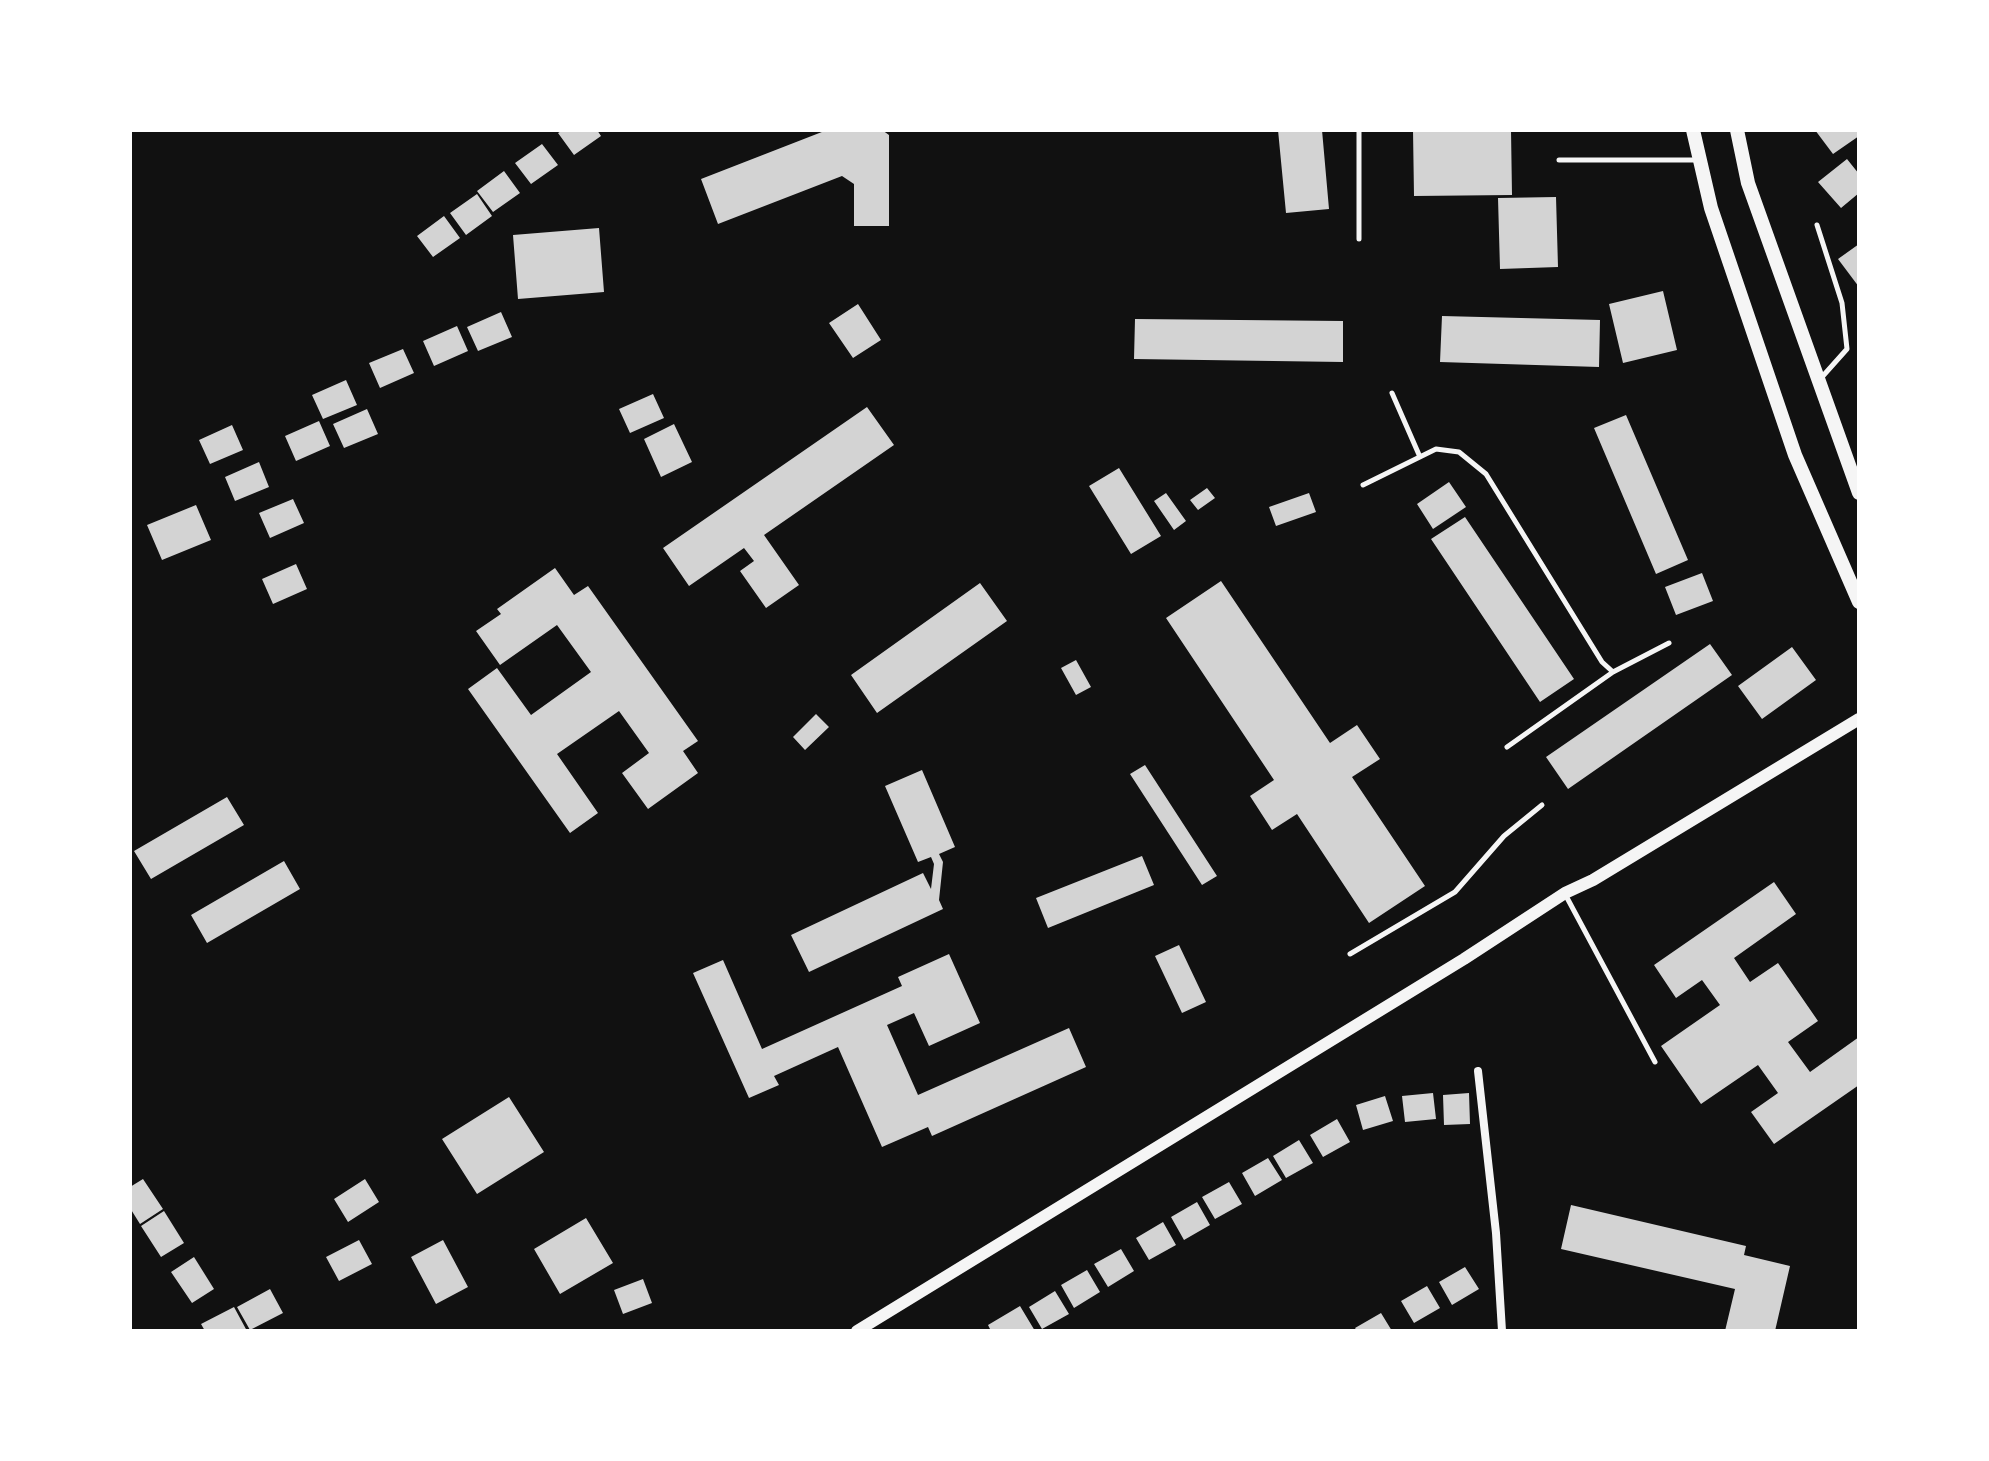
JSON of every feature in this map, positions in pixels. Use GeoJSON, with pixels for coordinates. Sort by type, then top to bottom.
{"type":"FeatureCollection","features":[{"type":"Feature","properties":{"kind":"main road"},"geometry":{"type":"LineString","coordinates":[[1693,130],[1711,208],[1795,455],[1859,602]]}},
{"type":"Feature","properties":{"kind":"main road"},"geometry":{"type":"LineString","coordinates":[[1737,130],[1748,183],[1859,493]]}},
{"type":"Feature","properties":{"kind":"street"},"geometry":{"type":"LineString","coordinates":[[857,1331],[1464,959],[1565,893],[1593,880],[1859,719]]}},
{"type":"Feature","properties":{"kind":"street"},"geometry":{"type":"LineString","coordinates":[[1478,1071],[1496,1233],[1502,1331]]}},
{"type":"Feature","properties":{"kind":"lane"},"geometry":{"type":"LineString","coordinates":[[1359,130],[1359,239]]}},
{"type":"Feature","properties":{"kind":"lane"},"geometry":{"type":"LineString","coordinates":[[1559,160],[1700,160]]}},
{"type":"Feature","properties":{"kind":"lane"},"geometry":{"type":"LineString","coordinates":[[1817,225],[1842,303],[1847,349],[1819,381]]}},
{"type":"Feature","properties":{"kind":"lane"},"geometry":{"type":"LineString","coordinates":[[1392,393],[1420,457]]}},
{"type":"Feature","properties":{"kind":"lane"},"geometry":{"type":"LineString","coordinates":[[1363,485],[1436,449],[1459,452],[1486,474],[1602,662],[1613,672]]}},
{"type":"Feature","properties":{"kind":"lane"},"geometry":{"type":"LineString","coordinates":[[1507,747],[1613,672],[1669,643]]}},
{"type":"Feature","properties":{"kind":"lane"},"geometry":{"type":"LineString","coordinates":[[1350,954],[1455,892],[1504,836],[1542,805]]}},
{"type":"Feature","properties":{"kind":"lane"},"geometry":{"type":"LineString","coordinates":[[1565,893],[1655,1062]]}},
{"type":"Feature","properties":{"kind":"building"},"geometry":{"type":"Polygon","coordinates":[[[563,130],[597,130],[601,136],[574,155],[558,133],[563,130]]]}},
{"type":"Feature","properties":{"kind":"building"},"geometry":{"type":"Polygon","coordinates":[[[827,130],[882,130],[889,135],[889,226],[854,226],[854,184],[842,176],[718,224],[701,179],[827,130]]]}},
{"type":"Feature","properties":{"kind":"building"},"geometry":{"type":"Polygon","coordinates":[[[1278,130],[1322,130],[1329,209],[1286,213],[1278,130]]]}},
{"type":"Feature","properties":{"kind":"building"},"geometry":{"type":"Polygon","coordinates":[[[1413,130],[1511,130],[1512,195],[1414,196],[1413,130]]]}},
{"type":"Feature","properties":{"kind":"building"},"geometry":{"type":"Polygon","coordinates":[[[1815,130],[1859,130],[1859,136],[1833,154],[1815,130]]]}},
{"type":"Feature","properties":{"kind":"building"},"geometry":{"type":"Polygon","coordinates":[[[542,144],[558,165],[531,184],[515,163],[542,144]]]}},
{"type":"Feature","properties":{"kind":"building"},"geometry":{"type":"Polygon","coordinates":[[[1847,159],[1859,174],[1859,193],[1841,208],[1818,182],[1847,159]]]}},
{"type":"Feature","properties":{"kind":"building"},"geometry":{"type":"Polygon","coordinates":[[[504,171],[520,193],[493,212],[477,191],[504,171]]]}},
{"type":"Feature","properties":{"kind":"building"},"geometry":{"type":"Polygon","coordinates":[[[477,194],[492,216],[466,235],[450,213],[477,194]]]}},
{"type":"Feature","properties":{"kind":"building"},"geometry":{"type":"Polygon","coordinates":[[[1556,197],[1558,267],[1500,269],[1498,198],[1556,197]]]}},
{"type":"Feature","properties":{"kind":"building"},"geometry":{"type":"Polygon","coordinates":[[[444,216],[460,238],[433,257],[417,236],[444,216]]]}},
{"type":"Feature","properties":{"kind":"building"},"geometry":{"type":"Polygon","coordinates":[[[599,228],[604,292],[518,299],[513,235],[599,228]]]}},
{"type":"Feature","properties":{"kind":"building"},"geometry":{"type":"Polygon","coordinates":[[[1859,244],[1859,287],[1838,259],[1859,244]]]}},
{"type":"Feature","properties":{"kind":"building"},"geometry":{"type":"Polygon","coordinates":[[[1663,291],[1677,350],[1623,363],[1609,304],[1663,291]]]}},
{"type":"Feature","properties":{"kind":"building"},"geometry":{"type":"Polygon","coordinates":[[[858,304],[881,340],[853,358],[829,323],[858,304]]]}},
{"type":"Feature","properties":{"kind":"building"},"geometry":{"type":"Polygon","coordinates":[[[501,312],[512,337],[478,351],[467,327],[501,312]]]}},
{"type":"Feature","properties":{"kind":"building"},"geometry":{"type":"Polygon","coordinates":[[[1442,316],[1600,320],[1599,367],[1440,362],[1442,316]]]}},
{"type":"Feature","properties":{"kind":"building"},"geometry":{"type":"Polygon","coordinates":[[[1135,319],[1343,321],[1343,362],[1134,359],[1135,319]]]}},
{"type":"Feature","properties":{"kind":"building"},"geometry":{"type":"Polygon","coordinates":[[[457,326],[468,351],[434,366],[423,341],[457,326]]]}},
{"type":"Feature","properties":{"kind":"building"},"geometry":{"type":"Polygon","coordinates":[[[403,349],[414,373],[380,388],[369,363],[403,349]]]}},
{"type":"Feature","properties":{"kind":"building"},"geometry":{"type":"Polygon","coordinates":[[[346,380],[357,405],[323,419],[312,395],[346,380]]]}},
{"type":"Feature","properties":{"kind":"building"},"geometry":{"type":"Polygon","coordinates":[[[653,394],[664,418],[630,433],[619,409],[653,394]]]}},
{"type":"Feature","properties":{"kind":"building"},"geometry":{"type":"Polygon","coordinates":[[[867,407],[894,445],[764,535],[799,585],[766,608],[740,571],[754,561],[744,548],[689,586],[663,548],[867,407]]]}},
{"type":"Feature","properties":{"kind":"building"},"geometry":{"type":"Polygon","coordinates":[[[367,409],[378,434],[344,448],[333,424],[367,409]]]}},
{"type":"Feature","properties":{"kind":"building"},"geometry":{"type":"Polygon","coordinates":[[[1626,415],[1688,560],[1656,574],[1594,428],[1626,415]]]}},
{"type":"Feature","properties":{"kind":"building"},"geometry":{"type":"Polygon","coordinates":[[[319,421],[330,446],[296,461],[285,436],[319,421]]]}},
{"type":"Feature","properties":{"kind":"building"},"geometry":{"type":"Polygon","coordinates":[[[674,424],[692,462],[661,477],[644,439],[674,424]]]}},
{"type":"Feature","properties":{"kind":"building"},"geometry":{"type":"Polygon","coordinates":[[[232,425],[243,450],[210,464],[199,440],[232,425]]]}},
{"type":"Feature","properties":{"kind":"building"},"geometry":{"type":"Polygon","coordinates":[[[259,462],[269,487],[235,501],[225,477],[259,462]]]}},
{"type":"Feature","properties":{"kind":"building"},"geometry":{"type":"Polygon","coordinates":[[[1119,468],[1161,536],[1131,554],[1089,486],[1119,468]]]}},
{"type":"Feature","properties":{"kind":"building"},"geometry":{"type":"Polygon","coordinates":[[[1449,482],[1466,507],[1433,529],[1417,504],[1449,482]]]}},
{"type":"Feature","properties":{"kind":"building"},"geometry":{"type":"Polygon","coordinates":[[[1207,488],[1215,498],[1198,510],[1190,500],[1207,488]]]}},
{"type":"Feature","properties":{"kind":"building"},"geometry":{"type":"Polygon","coordinates":[[[1166,493],[1186,521],[1174,530],[1154,501],[1166,493]]]}},
{"type":"Feature","properties":{"kind":"building"},"geometry":{"type":"Polygon","coordinates":[[[1309,493],[1316,512],[1276,526],[1269,507],[1309,493]]]}},
{"type":"Feature","properties":{"kind":"building"},"geometry":{"type":"Polygon","coordinates":[[[293,499],[304,523],[270,538],[259,513],[293,499]]]}},
{"type":"Feature","properties":{"kind":"building"},"geometry":{"type":"Polygon","coordinates":[[[196,505],[211,540],[162,560],[147,525],[196,505]]]}},
{"type":"Feature","properties":{"kind":"building"},"geometry":{"type":"Polygon","coordinates":[[[1465,517],[1574,679],[1540,702],[1431,539],[1465,517]]]}},
{"type":"Feature","properties":{"kind":"building"},"geometry":{"type":"Polygon","coordinates":[[[296,564],[307,589],[273,604],[262,579],[296,564]]]}},
{"type":"Feature","properties":{"kind":"building"},"geometry":{"type":"Polygon","coordinates":[[[555,568],[574,595],[588,586],[698,741],[683,751],[698,773],[648,809],[622,773],[649,753],[619,711],[557,754],[598,813],[570,833],[468,689],[497,668],[531,715],[591,672],[557,625],[500,665],[476,631],[501,614],[497,609],[555,568]]]}},
{"type":"Feature","properties":{"kind":"building"},"geometry":{"type":"Polygon","coordinates":[[[1702,573],[1713,601],[1676,615],[1665,587],[1702,573]]]}},
{"type":"Feature","properties":{"kind":"building"},"geometry":{"type":"Polygon","coordinates":[[[1221,581],[1330,743],[1357,725],[1380,759],[1352,777],[1425,886],[1369,923],[1297,814],[1272,830],[1250,796],[1274,780],[1166,618],[1221,581]]]}},
{"type":"Feature","properties":{"kind":"building"},"geometry":{"type":"Polygon","coordinates":[[[980,583],[1007,621],[877,713],[851,675],[980,583]]]}},
{"type":"Feature","properties":{"kind":"building"},"geometry":{"type":"Polygon","coordinates":[[[1710,644],[1732,675],[1568,789],[1546,757],[1710,644]]]}},
{"type":"Feature","properties":{"kind":"building"},"geometry":{"type":"Polygon","coordinates":[[[1792,647],[1816,680],[1762,719],[1738,686],[1792,647]]]}},
{"type":"Feature","properties":{"kind":"building"},"geometry":{"type":"Polygon","coordinates":[[[1076,660],[1091,687],[1076,695],[1061,668],[1076,660]]]}},
{"type":"Feature","properties":{"kind":"building"},"geometry":{"type":"Polygon","coordinates":[[[816,714],[829,727],[805,750],[793,737],[816,714]]]}},
{"type":"Feature","properties":{"kind":"building"},"geometry":{"type":"Polygon","coordinates":[[[1145,765],[1217,876],[1202,885],[1130,774],[1145,765]]]}},
{"type":"Feature","properties":{"kind":"building"},"geometry":{"type":"Polygon","coordinates":[[[922,770],[955,847],[939,854],[943,862],[939,900],[943,909],[809,972],[791,935],[923,873],[931,889],[934,864],[931,857],[918,862],[885,786],[922,770]]]}},
{"type":"Feature","properties":{"kind":"building"},"geometry":{"type":"Polygon","coordinates":[[[227,797],[244,825],[151,879],[134,851],[227,797]]]}},
{"type":"Feature","properties":{"kind":"building"},"geometry":{"type":"Polygon","coordinates":[[[1142,856],[1154,885],[1048,928],[1036,898],[1142,856]]]}},
{"type":"Feature","properties":{"kind":"building"},"geometry":{"type":"Polygon","coordinates":[[[284,861],[300,889],[207,943],[191,915],[284,861]]]}},
{"type":"Feature","properties":{"kind":"building"},"geometry":{"type":"Polygon","coordinates":[[[1774,882],[1796,914],[1734,958],[1750,982],[1778,963],[1818,1021],[1788,1042],[1810,1072],[1859,1037],[1859,1085],[1774,1144],[1751,1112],[1778,1093],[1758,1065],[1701,1104],[1661,1046],[1720,1005],[1702,980],[1676,998],[1654,965],[1774,882]]]}},
{"type":"Feature","properties":{"kind":"building"},"geometry":{"type":"Polygon","coordinates":[[[1179,945],[1206,1002],[1182,1013],[1155,956],[1179,945]]]}},
{"type":"Feature","properties":{"kind":"building"},"geometry":{"type":"Polygon","coordinates":[[[949,954],[980,1023],[929,1046],[914,1013],[887,1025],[918,1095],[1069,1028],[1086,1067],[932,1136],[928,1127],[882,1147],[838,1047],[774,1076],[779,1085],[749,1098],[693,973],[723,960],[762,1049],[902,986],[898,977],[949,954]]]}},
{"type":"Feature","properties":{"kind":"building"},"geometry":{"type":"Polygon","coordinates":[[[1433,1093],[1436,1119],[1405,1122],[1402,1096],[1433,1093]]]}},
{"type":"Feature","properties":{"kind":"building"},"geometry":{"type":"Polygon","coordinates":[[[1469,1093],[1470,1124],[1444,1125],[1443,1095],[1469,1093]]]}},
{"type":"Feature","properties":{"kind":"building"},"geometry":{"type":"Polygon","coordinates":[[[1385,1096],[1393,1121],[1363,1130],[1356,1105],[1385,1096]]]}},
{"type":"Feature","properties":{"kind":"building"},"geometry":{"type":"Polygon","coordinates":[[[509,1097],[544,1152],[477,1194],[442,1139],[509,1097]]]}},
{"type":"Feature","properties":{"kind":"building"},"geometry":{"type":"Polygon","coordinates":[[[1337,1119],[1350,1142],[1323,1157],[1310,1135],[1337,1119]]]}},
{"type":"Feature","properties":{"kind":"building"},"geometry":{"type":"Polygon","coordinates":[[[1299,1140],[1313,1163],[1286,1178],[1273,1156],[1299,1140]]]}},
{"type":"Feature","properties":{"kind":"building"},"geometry":{"type":"Polygon","coordinates":[[[1268,1158],[1282,1180],[1255,1196],[1242,1173],[1268,1158]]]}},
{"type":"Feature","properties":{"kind":"building"},"geometry":{"type":"Polygon","coordinates":[[[143,1179],[163,1209],[140,1224],[130,1208],[130,1187],[143,1179]]]}},
{"type":"Feature","properties":{"kind":"building"},"geometry":{"type":"Polygon","coordinates":[[[365,1179],[379,1202],[348,1222],[334,1199],[365,1179]]]}},
{"type":"Feature","properties":{"kind":"building"},"geometry":{"type":"Polygon","coordinates":[[[1229,1182],[1242,1204],[1215,1219],[1202,1197],[1229,1182]]]}},
{"type":"Feature","properties":{"kind":"building"},"geometry":{"type":"Polygon","coordinates":[[[1197,1202],[1210,1225],[1184,1240],[1171,1217],[1197,1202]]]}},
{"type":"Feature","properties":{"kind":"building"},"geometry":{"type":"Polygon","coordinates":[[[1571,1205],[1746,1246],[1744,1255],[1790,1266],[1775,1331],[1725,1331],[1735,1289],[1561,1249],[1571,1205]]]}},
{"type":"Feature","properties":{"kind":"building"},"geometry":{"type":"Polygon","coordinates":[[[164,1211],[184,1243],[161,1257],[141,1226],[164,1211]]]}},
{"type":"Feature","properties":{"kind":"building"},"geometry":{"type":"Polygon","coordinates":[[[586,1218],[613,1263],[560,1294],[534,1249],[586,1218]]]}},
{"type":"Feature","properties":{"kind":"building"},"geometry":{"type":"Polygon","coordinates":[[[1163,1222],[1176,1245],[1149,1260],[1136,1238],[1163,1222]]]}},
{"type":"Feature","properties":{"kind":"building"},"geometry":{"type":"Polygon","coordinates":[[[359,1240],[372,1264],[339,1281],[326,1257],[359,1240]]]}},
{"type":"Feature","properties":{"kind":"building"},"geometry":{"type":"Polygon","coordinates":[[[443,1240],[468,1287],[436,1304],[411,1257],[443,1240]]]}},
{"type":"Feature","properties":{"kind":"building"},"geometry":{"type":"Polygon","coordinates":[[[1121,1249],[1134,1271],[1108,1287],[1094,1264],[1121,1249]]]}},
{"type":"Feature","properties":{"kind":"building"},"geometry":{"type":"Polygon","coordinates":[[[194,1257],[214,1289],[192,1303],[171,1272],[194,1257]]]}},
{"type":"Feature","properties":{"kind":"building"},"geometry":{"type":"Polygon","coordinates":[[[1465,1267],[1479,1289],[1452,1305],[1439,1282],[1465,1267]]]}},
{"type":"Feature","properties":{"kind":"building"},"geometry":{"type":"Polygon","coordinates":[[[1087,1270],[1100,1292],[1074,1308],[1061,1285],[1087,1270]]]}},
{"type":"Feature","properties":{"kind":"building"},"geometry":{"type":"Polygon","coordinates":[[[643,1279],[652,1303],[623,1314],[614,1290],[643,1279]]]}},
{"type":"Feature","properties":{"kind":"building"},"geometry":{"type":"Polygon","coordinates":[[[1427,1286],[1440,1308],[1414,1323],[1401,1301],[1427,1286]]]}},
{"type":"Feature","properties":{"kind":"building"},"geometry":{"type":"Polygon","coordinates":[[[270,1289],[283,1313],[250,1330],[237,1307],[270,1289]]]}},
{"type":"Feature","properties":{"kind":"building"},"geometry":{"type":"Polygon","coordinates":[[[1055,1291],[1069,1314],[1042,1329],[1029,1307],[1055,1291]]]}},
{"type":"Feature","properties":{"kind":"building"},"geometry":{"type":"Polygon","coordinates":[[[1020,1306],[1035,1331],[991,1331],[988,1325],[1020,1306]]]}},
{"type":"Feature","properties":{"kind":"building"},"geometry":{"type":"Polygon","coordinates":[[[234,1307],[247,1331],[205,1331],[201,1324],[234,1307]]]}},
{"type":"Feature","properties":{"kind":"building"},"geometry":{"type":"Polygon","coordinates":[[[1381,1313],[1392,1331],[1357,1331],[1355,1328],[1381,1313]]]}}]}
